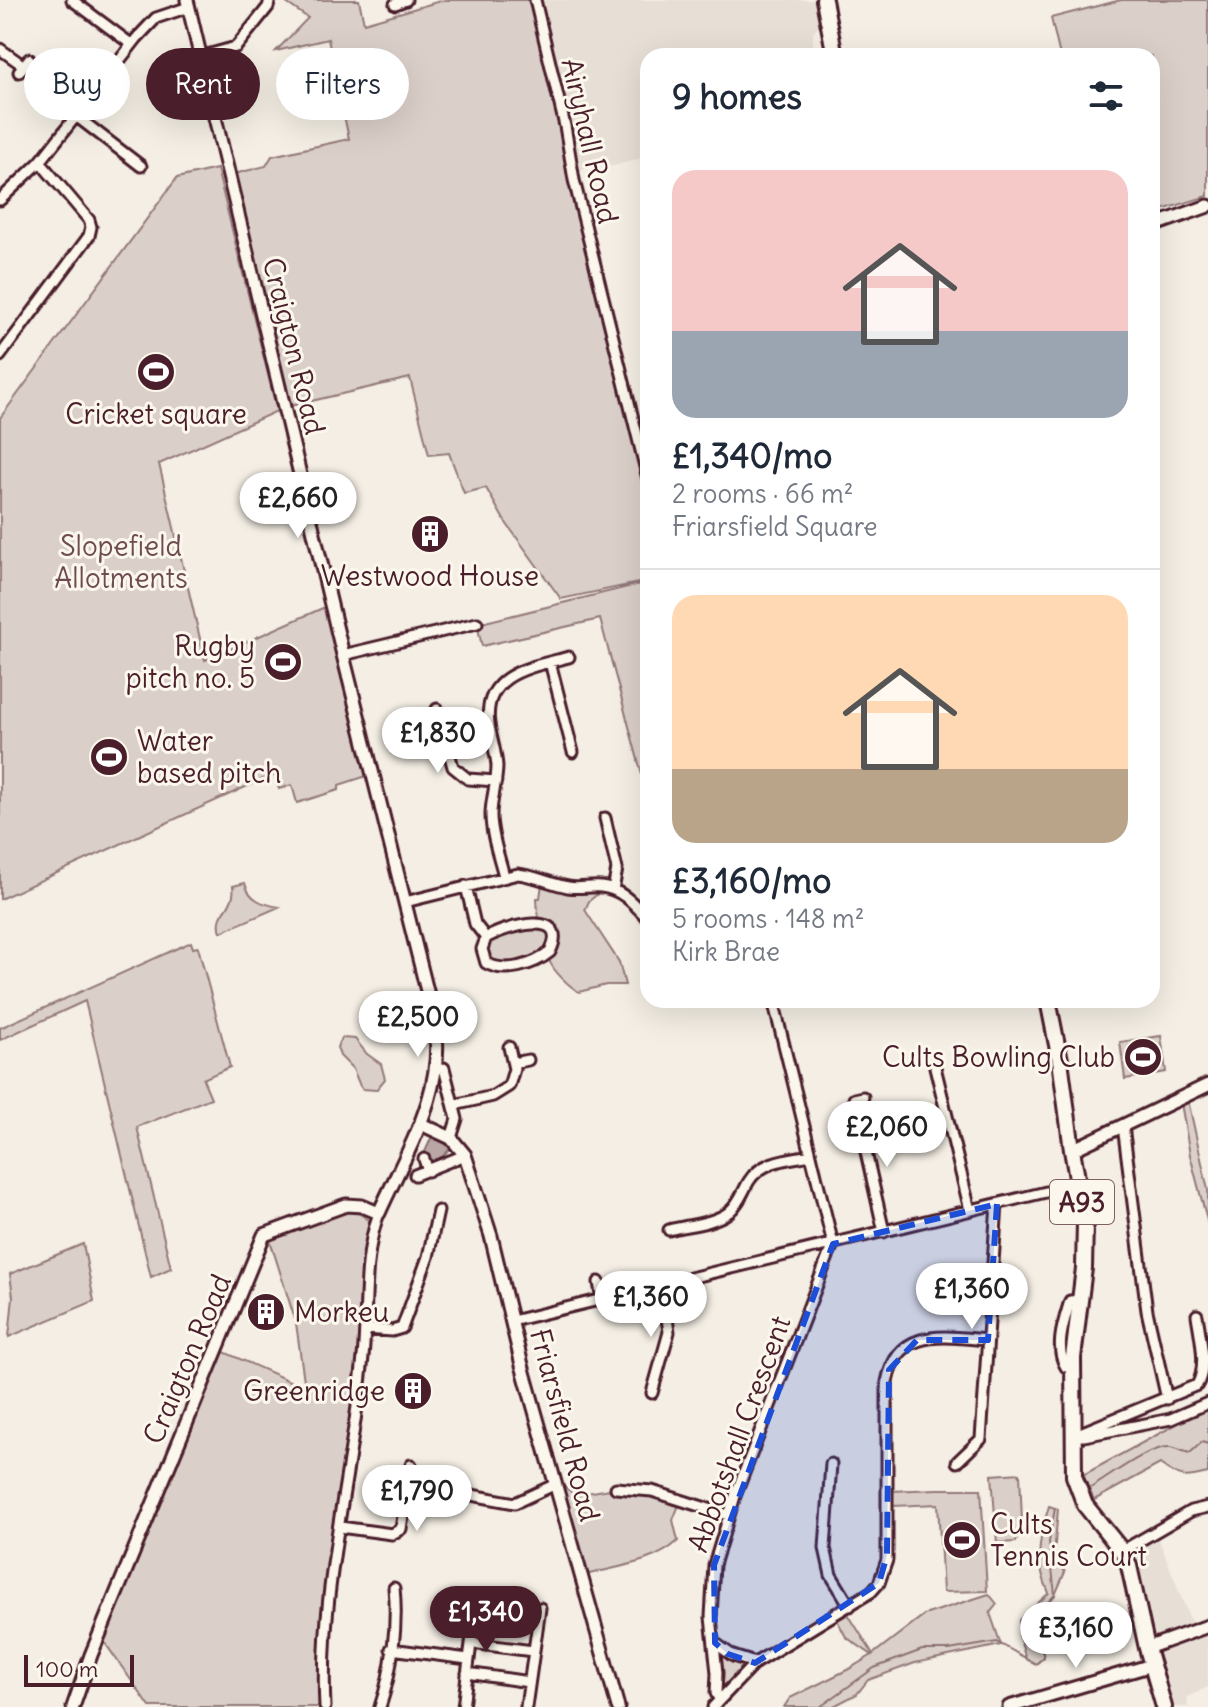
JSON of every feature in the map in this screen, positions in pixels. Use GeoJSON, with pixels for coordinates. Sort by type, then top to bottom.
{"type":"FeatureCollection","features":[{"type":"Feature","properties":{"kind":"main road"},"geometry":{"type":"LineString","coordinates":[[824,0],[833,48]]}},
{"type":"Feature","properties":{"kind":"main road","name":"A93"},"geometry":{"type":"LineString","coordinates":[[1050,1008],[1079,1184],[1086,1247],[1073,1369],[1074,1476],[1081,1497],[1101,1528],[1122,1551],[1138,1600],[1147,1648],[1164,1707]]}},
{"type":"Feature","properties":{"kind":"street"},"geometry":{"type":"LineString","coordinates":[[72,0],[131,44]]}},
{"type":"Feature","properties":{"kind":"street"},"geometry":{"type":"LineString","coordinates":[[232,48],[268,7],[270,0]]}},
{"type":"Feature","properties":{"kind":"street"},"geometry":{"type":"LineString","coordinates":[[395,4],[406,0]]}},
{"type":"Feature","properties":{"kind":"street","name":"Airyhall Road"},"geometry":{"type":"LineString","coordinates":[[535,0],[565,126],[574,180],[640,447]]}},
{"type":"Feature","properties":{"kind":"street"},"geometry":{"type":"LineString","coordinates":[[128,48],[156,18],[188,3]]}},
{"type":"Feature","properties":{"kind":"street","name":"Craigton Road"},"geometry":{"type":"LineString","coordinates":[[188,3],[198,48]]}},
{"type":"Feature","properties":{"kind":"street"},"geometry":{"type":"LineString","coordinates":[[0,49],[24,66]]}},
{"type":"Feature","properties":{"kind":"street"},"geometry":{"type":"LineString","coordinates":[[0,200],[40,162],[73,120]]}},
{"type":"Feature","properties":{"kind":"street"},"geometry":{"type":"LineString","coordinates":[[81,120],[141,166]]}},
{"type":"Feature","properties":{"kind":"street","name":"Craigton Road"},"geometry":{"type":"LineString","coordinates":[[73,1707],[97,1640],[264,1235],[346,1205],[362,1206],[379,1213],[421,1124],[434,1072],[436,1029],[215,120]]}},
{"type":"Feature","properties":{"kind":"street"},"geometry":{"type":"LineString","coordinates":[[0,356],[89,236],[91,227],[89,220],[40,162]]}},
{"type":"Feature","properties":{"kind":"street"},"geometry":{"type":"LineString","coordinates":[[1160,223],[1208,206]]}},
{"type":"Feature","properties":{"kind":"street"},"geometry":{"type":"LineString","coordinates":[[343,655],[477,623]]}},
{"type":"Feature","properties":{"kind":"street"},"geometry":{"type":"LineString","coordinates":[[504,876],[492,823],[497,764],[489,723],[491,701],[498,686],[511,674],[569,657]]}},
{"type":"Feature","properties":{"kind":"street"},"geometry":{"type":"LineString","coordinates":[[550,662],[573,752]]}},
{"type":"Feature","properties":{"kind":"street"},"geometry":{"type":"LineString","coordinates":[[437,709],[453,767],[468,779],[496,781]]}},
{"type":"Feature","properties":{"kind":"street"},"geometry":{"type":"LineString","coordinates":[[428,732],[442,729]]}},
{"type":"Feature","properties":{"kind":"street"},"geometry":{"type":"LineString","coordinates":[[554,736],[568,733]]}},
{"type":"Feature","properties":{"kind":"street"},"geometry":{"type":"LineString","coordinates":[[605,818],[617,869],[613,890]]}},
{"type":"Feature","properties":{"kind":"street"},"geometry":{"type":"LineString","coordinates":[[405,902],[504,876],[533,876],[570,887],[613,890],[640,910]]}},
{"type":"Feature","properties":{"kind":"street"},"geometry":{"type":"LineString","coordinates":[[466,886],[475,924],[486,938]]}},
{"type":"Feature","properties":{"kind":"street"},"geometry":{"type":"LineString","coordinates":[[530,923],[544,925],[553,933],[554,939],[550,952],[545,956],[505,968],[492,966],[482,957],[486,938],[508,927],[530,923]]}},
{"type":"Feature","properties":{"kind":"street"},"geometry":{"type":"LineString","coordinates":[[775,1008],[833,1244]]}},
{"type":"Feature","properties":{"kind":"street"},"geometry":{"type":"LineString","coordinates":[[454,1105],[502,1092],[512,1079],[513,1063],[509,1047]]}},
{"type":"Feature","properties":{"kind":"street"},"geometry":{"type":"LineString","coordinates":[[513,1063],[528,1060]]}},
{"type":"Feature","properties":{"kind":"street"},"geometry":{"type":"LineString","coordinates":[[935,1067],[970,1210]]}},
{"type":"Feature","properties":{"kind":"street"},"geometry":{"type":"LineString","coordinates":[[444,1068],[456,1125],[451,1138]]}},
{"type":"Feature","properties":{"kind":"street"},"geometry":{"type":"LineString","coordinates":[[1072,1150],[1208,1085]]}},
{"type":"Feature","properties":{"kind":"street"},"geometry":{"type":"LineString","coordinates":[[863,1097],[854,1099],[884,1232]]}},
{"type":"Feature","properties":{"kind":"street"},"geometry":{"type":"LineString","coordinates":[[415,1175],[465,1155],[451,1138],[421,1124]]}},
{"type":"Feature","properties":{"kind":"street"},"geometry":{"type":"LineString","coordinates":[[1123,1126],[1147,1311],[1167,1399]]}},
{"type":"Feature","properties":{"kind":"street","name":"Friarsfield Road"},"geometry":{"type":"LineString","coordinates":[[465,1155],[491,1236],[618,1707]]}},
{"type":"Feature","properties":{"kind":"street"},"geometry":{"type":"LineString","coordinates":[[669,1230],[717,1218],[731,1211],[750,1179],[760,1169],[772,1163],[811,1155]]}},
{"type":"Feature","properties":{"kind":"street"},"geometry":{"type":"LineString","coordinates":[[424,1159],[428,1171]]}},
{"type":"Feature","properties":{"kind":"street"},"geometry":{"type":"LineString","coordinates":[[512,1321],[1079,1184]]}},
{"type":"Feature","properties":{"kind":"street"},"geometry":{"type":"LineString","coordinates":[[957,1462],[981,1439],[997,1204]]}},
{"type":"Feature","properties":{"kind":"street"},"geometry":{"type":"LineString","coordinates":[[325,1707],[323,1669],[365,1329],[370,1243],[379,1213]]}},
{"type":"Feature","properties":{"kind":"street"},"geometry":{"type":"LineString","coordinates":[[365,1329],[392,1331],[402,1328],[428,1257],[438,1215],[425,1217]]}},
{"type":"Feature","properties":{"kind":"street","name":"Abbotshall Crescent"},"geometry":{"type":"LineString","coordinates":[[716,1703],[711,1576],[728,1515],[833,1244]]}},
{"type":"Feature","properties":{"kind":"street"},"geometry":{"type":"LineString","coordinates":[[599,1282],[602,1300]]}},
{"type":"Feature","properties":{"kind":"street"},"geometry":{"type":"LineString","coordinates":[[652,1393],[669,1332],[662,1285]]}},
{"type":"Feature","properties":{"kind":"street"},"geometry":{"type":"LineString","coordinates":[[1073,1436],[1197,1385],[1206,1373],[1197,1315]]}},
{"type":"Feature","properties":{"kind":"street"},"geometry":{"type":"LineString","coordinates":[[716,1703],[755,1663],[863,1599],[879,1583],[887,1560],[887,1382],[895,1359],[904,1348],[930,1337],[988,1340]]}},
{"type":"Feature","properties":{"kind":"street"},"geometry":{"type":"LineString","coordinates":[[1073,1436],[1171,1419],[1208,1403]]}},
{"type":"Feature","properties":{"kind":"street"},"geometry":{"type":"LineString","coordinates":[[831,1464],[826,1562],[850,1606]]}},
{"type":"Feature","properties":{"kind":"street"},"geometry":{"type":"LineString","coordinates":[[340,1527],[397,1533],[403,1524],[411,1465]]}},
{"type":"Feature","properties":{"kind":"street"},"geometry":{"type":"LineString","coordinates":[[396,1480],[409,1481]]}},
{"type":"Feature","properties":{"kind":"street"},"geometry":{"type":"LineString","coordinates":[[466,1494],[515,1503],[556,1484]]}},
{"type":"Feature","properties":{"kind":"street"},"geometry":{"type":"LineString","coordinates":[[616,1488],[652,1491],[728,1515]]}},
{"type":"Feature","properties":{"kind":"street"},"geometry":{"type":"LineString","coordinates":[[1122,1551],[1191,1511],[1208,1507]]}},
{"type":"Feature","properties":{"kind":"street"},"geometry":{"type":"LineString","coordinates":[[380,1707],[387,1688],[396,1610],[394,1588]]}},
{"type":"Feature","properties":{"kind":"street"},"geometry":{"type":"LineString","coordinates":[[463,1707],[474,1620],[471,1600]]}},
{"type":"Feature","properties":{"kind":"street"},"geometry":{"type":"LineString","coordinates":[[526,1707],[540,1608]]}},
{"type":"Feature","properties":{"kind":"street"},"geometry":{"type":"LineString","coordinates":[[1147,1648],[1208,1626]]}},
{"type":"Feature","properties":{"kind":"street"},"geometry":{"type":"LineString","coordinates":[[471,1643],[533,1651]]}},
{"type":"Feature","properties":{"kind":"street"},"geometry":{"type":"LineString","coordinates":[[715,1643],[733,1656],[755,1663]]}},
{"type":"Feature","properties":{"kind":"street"},"geometry":{"type":"LineString","coordinates":[[391,1649],[468,1659]]}},
{"type":"Feature","properties":{"kind":"street"},"geometry":{"type":"LineString","coordinates":[[1017,1706],[1152,1665]]}},
{"type":"Feature","properties":{"kind":"street"},"geometry":{"type":"LineString","coordinates":[[467,1673],[529,1682]]}},
{"type":"Feature","properties":{"kind":"highlighted area"},"geometry":{"type":"Polygon","coordinates":[[[997,1204],[988,1340],[917,1340],[889,1370],[887,1555],[879,1583],[755,1663],[728,1654],[715,1643],[714,1565],[833,1244],[997,1204]]]}},
{"type":"Feature","properties":{"kind":"shaded area"},"geometry":{"type":"Polygon","coordinates":[[[539,0],[817,0],[822,21],[813,33],[813,48],[640,48],[640,158],[614,166],[590,167],[579,172],[539,0]]]}},
{"type":"Feature","properties":{"kind":"shaded area"},"geometry":{"type":"Polygon","coordinates":[[[433,1134],[452,1147],[431,1162],[424,1154],[433,1134]]]}},
{"type":"Feature","properties":{"kind":"shaded area"},"geometry":{"type":"Polygon","coordinates":[[[1158,1537],[1193,1627],[1202,1623],[1208,1641],[1208,1687],[1187,1697],[1188,1707],[1172,1707],[1135,1548],[1158,1537]]]}},
{"type":"Feature","properties":{"kind":"green space"},"geometry":{"type":"Polygon","coordinates":[[[282,0],[359,0],[364,23],[444,0],[532,0],[640,444],[640,583],[561,599],[504,520],[486,488],[464,493],[449,453],[429,455],[410,378],[290,406],[234,174],[266,166],[272,156],[349,139],[345,120],[409,120],[409,48],[330,48],[328,39],[279,48],[308,18],[282,0]]]}},
{"type":"Feature","properties":{"kind":"green space"},"geometry":{"type":"Polygon","coordinates":[[[1121,0],[1208,0],[1208,196],[1160,211],[1160,48],[1058,48],[1051,18],[1121,0]]]}},
{"type":"Feature","properties":{"kind":"green space","name":"Slopefield Allotments"},"geometry":{"type":"Polygon","coordinates":[[[217,169],[277,411],[159,464],[205,660],[325,607],[357,736],[373,774],[339,785],[339,790],[297,803],[292,785],[279,789],[274,774],[0,899],[0,418],[177,178],[217,169]]]}},
{"type":"Feature","properties":{"kind":"green space"},"geometry":{"type":"Polygon","coordinates":[[[640,584],[640,767],[600,619],[482,646],[477,624],[640,584]]]}},
{"type":"Feature","properties":{"kind":"green space"},"geometry":{"type":"Polygon","coordinates":[[[245,883],[250,894],[258,900],[279,907],[221,932],[220,919],[232,900],[233,886],[245,883]]]}},
{"type":"Feature","properties":{"kind":"green space"},"geometry":{"type":"Polygon","coordinates":[[[542,884],[568,892],[600,892],[589,901],[585,910],[619,962],[625,985],[606,985],[579,992],[558,973],[549,960],[557,952],[559,936],[548,920],[538,917],[537,898],[540,898],[542,884]]]}},
{"type":"Feature","properties":{"kind":"green space"},"geometry":{"type":"Polygon","coordinates":[[[541,927],[550,936],[548,949],[543,954],[520,962],[489,961],[485,947],[495,937],[510,931],[541,927]]]}},
{"type":"Feature","properties":{"kind":"green space"},"geometry":{"type":"Polygon","coordinates":[[[191,942],[193,948],[198,947],[230,1067],[203,1079],[211,1098],[137,1127],[171,1268],[151,1277],[85,1001],[0,1040],[0,1028],[191,942]]]}},
{"type":"Feature","properties":{"kind":"green space","name":"Cults Bowling Club"},"geometry":{"type":"Polygon","coordinates":[[[1161,1036],[1166,1072],[1125,1079],[1120,1042],[1161,1036]]]}},
{"type":"Feature","properties":{"kind":"green space"},"geometry":{"type":"Polygon","coordinates":[[[342,1038],[355,1039],[367,1054],[381,1064],[385,1079],[376,1090],[363,1089],[353,1069],[340,1056],[337,1047],[342,1038]]]}},
{"type":"Feature","properties":{"kind":"green space"},"geometry":{"type":"Polygon","coordinates":[[[1188,1100],[1208,1190],[1208,1224],[1190,1155],[1181,1103],[1188,1100]]]}},
{"type":"Feature","properties":{"kind":"green space"},"geometry":{"type":"Polygon","coordinates":[[[352,1209],[369,1220],[347,1474],[332,1576],[325,1707],[150,1707],[103,1640],[222,1351],[305,1388],[296,1323],[270,1240],[352,1209]]]}},
{"type":"Feature","properties":{"kind":"green space"},"geometry":{"type":"Polygon","coordinates":[[[83,1244],[94,1301],[9,1337],[13,1297],[10,1274],[83,1244]]]}},
{"type":"Feature","properties":{"kind":"green space"},"geometry":{"type":"Polygon","coordinates":[[[1208,1407],[1208,1473],[1182,1476],[1160,1464],[1094,1500],[1083,1475],[1208,1407]]]}},
{"type":"Feature","properties":{"kind":"green space"},"geometry":{"type":"Polygon","coordinates":[[[1020,1473],[1022,1521],[1016,1542],[997,1543],[992,1475],[1020,1473]]]}},
{"type":"Feature","properties":{"kind":"green space"},"geometry":{"type":"Polygon","coordinates":[[[556,1480],[575,1495],[616,1488],[681,1500],[673,1520],[678,1541],[645,1560],[581,1576],[556,1480]]]}},
{"type":"Feature","properties":{"kind":"green space","name":"Cults Tennis Court"},"geometry":{"type":"Polygon","coordinates":[[[981,1489],[987,1591],[943,1592],[938,1504],[893,1506],[892,1491],[981,1489]]]}},
{"type":"Feature","properties":{"kind":"green space"},"geometry":{"type":"Polygon","coordinates":[[[1049,1506],[1058,1509],[1054,1555],[1065,1572],[1055,1595],[1029,1623],[1038,1637],[1044,1657],[1036,1664],[1026,1659],[1019,1636],[1019,1620],[1049,1593],[1041,1570],[1040,1550],[1049,1506]]]}},
{"type":"Feature","properties":{"kind":"green space"},"geometry":{"type":"Polygon","coordinates":[[[989,1594],[997,1604],[990,1613],[1001,1645],[915,1663],[868,1680],[857,1694],[832,1707],[784,1707],[790,1698],[872,1655],[846,1637],[837,1620],[848,1614],[873,1654],[924,1615],[989,1594]]]}},
{"type":"Feature","properties":{"kind":"green space"},"geometry":{"type":"Polygon","coordinates":[[[721,1653],[745,1664],[724,1689],[719,1687],[721,1653]]]}},
{"type":"Feature","properties":{"kind":"waterway"},"geometry":{"type":"LineString","coordinates":[[1089,1489],[1152,1451],[1171,1447],[1190,1453],[1202,1442],[1208,1444]]}},
{"type":"Feature","properties":{"kind":"waterway"},"geometry":{"type":"LineString","coordinates":[[820,1707],[874,1668],[922,1650],[949,1650],[997,1642],[1036,1664],[1044,1657],[1038,1637],[1029,1623],[1055,1595],[1049,1542],[1055,1508]]}},
{"type":"Feature","properties":{"kind":"place","name":"Cricket square"},"geometry":{"type":"Point","coordinates":[156,372]}},
{"type":"Feature","properties":{"kind":"place","name":"Westwood House"},"geometry":{"type":"Point","coordinates":[430,534]}},
{"type":"Feature","properties":{"kind":"place","name":"Rugby pitch no. 5"},"geometry":{"type":"Point","coordinates":[283,662]}},
{"type":"Feature","properties":{"kind":"place","name":"Water based pitch"},"geometry":{"type":"Point","coordinates":[109,757]}},
{"type":"Feature","properties":{"kind":"place","name":"Cults Bowling Club"},"geometry":{"type":"Point","coordinates":[1143,1057]}},
{"type":"Feature","properties":{"kind":"place","name":"Morkeu"},"geometry":{"type":"Point","coordinates":[266,1312]}},
{"type":"Feature","properties":{"kind":"place","name":"Greenridge"},"geometry":{"type":"Point","coordinates":[413,1391]}},
{"type":"Feature","properties":{"kind":"place","name":"Cults Tennis Court"},"geometry":{"type":"Point","coordinates":[962,1540]}}]}
